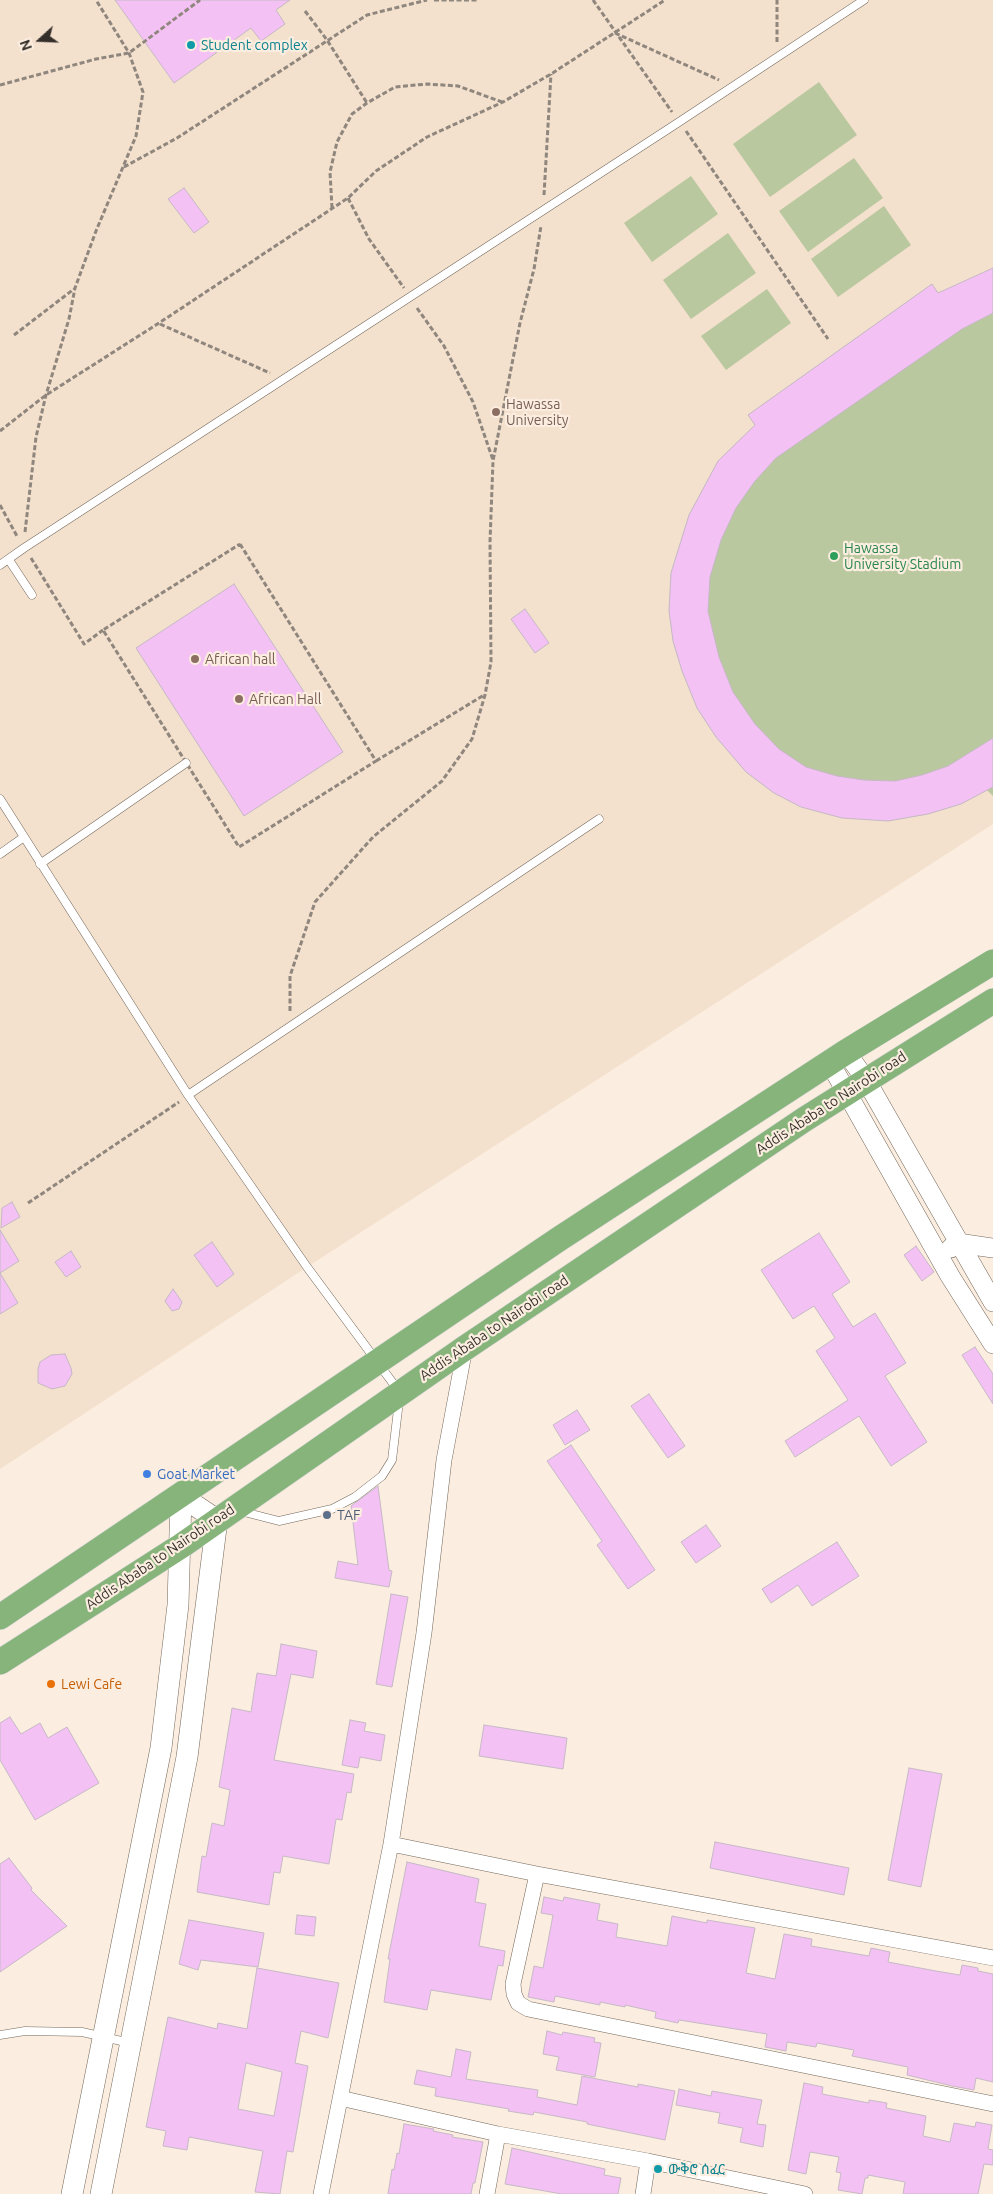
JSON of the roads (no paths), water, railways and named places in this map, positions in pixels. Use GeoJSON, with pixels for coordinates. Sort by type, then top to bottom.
{"type":"FeatureCollection","features":[{"type":"Feature","properties":{"kind":"highway"},"geometry":{"type":"LineString","coordinates":[[0,1617],[559,1239],[838,1057],[993,962]]}},
{"type":"Feature","properties":{"kind":"highway","name":"Addis Ababa to Nairobi road"},"geometry":{"type":"LineString","coordinates":[[0,1662],[181,1546],[400,1392],[856,1086],[993,1001]]}},
{"type":"Feature","properties":{"kind":"main road"},"geometry":{"type":"LineString","coordinates":[[72,2194],[161,1748],[178,1606],[181,1496],[225,1515],[187,1756],[101,2194]]}},
{"type":"Feature","properties":{"kind":"main road"},"geometry":{"type":"LineString","coordinates":[[161,1748],[187,1756]]}},
{"type":"Feature","properties":{"kind":"street"},"geometry":{"type":"LineString","coordinates":[[838,1057],[958,1243],[993,1302]]}},
{"type":"Feature","properties":{"kind":"street"},"geometry":{"type":"LineString","coordinates":[[856,1086],[939,1256],[993,1344]]}},
{"type":"Feature","properties":{"kind":"street"},"geometry":{"type":"LineString","coordinates":[[939,1256],[958,1243],[993,1248]]}},
{"type":"Feature","properties":{"kind":"street"},"geometry":{"type":"LineString","coordinates":[[321,2194],[390,1844],[424,1632],[444,1460],[465,1348]]}},
{"type":"Feature","properties":{"kind":"street"},"geometry":{"type":"LineString","coordinates":[[390,1844],[537,1874],[993,1958]]}},
{"type":"Feature","properties":{"kind":"street"},"geometry":{"type":"LineString","coordinates":[[537,1874],[514,1984],[514,1994],[518,2003],[528,2009],[993,2104]]}},
{"type":"Feature","properties":{"kind":"street"},"geometry":{"type":"LineString","coordinates":[[340,2098],[498,2134],[805,2194]]}},
{"type":"Feature","properties":{"kind":"street"},"geometry":{"type":"LineString","coordinates":[[487,2194],[498,2134]]}},
{"type":"Feature","properties":{"kind":"street"},"geometry":{"type":"LineString","coordinates":[[643,2194],[648,2162]]}},
{"type":"Feature","properties":{"kind":"lane"},"geometry":{"type":"LineString","coordinates":[[0,565],[283,378],[544,210],[864,0]]}},
{"type":"Feature","properties":{"kind":"lane"},"geometry":{"type":"LineString","coordinates":[[9,560],[32,595]]}},
{"type":"Feature","properties":{"kind":"lane"},"geometry":{"type":"LineString","coordinates":[[40,864],[186,763]]}},
{"type":"Feature","properties":{"kind":"lane"},"geometry":{"type":"LineString","coordinates":[[0,799],[188,1095],[307,1267],[400,1392],[392,1460],[382,1476],[355,1497],[332,1509],[279,1521],[225,1515]]}},
{"type":"Feature","properties":{"kind":"lane"},"geometry":{"type":"LineString","coordinates":[[188,1095],[600,819]]}},
{"type":"Feature","properties":{"kind":"lane"},"geometry":{"type":"LineString","coordinates":[[0,854],[24,837]]}},
{"type":"Feature","properties":{"kind":"lane"},"geometry":{"type":"LineString","coordinates":[[0,2035],[25,2031],[51,2030],[82,2032],[130,2043]]}},
{"type":"Feature","properties":{"kind":"place","name":"Student complex"},"geometry":{"type":"Point","coordinates":[191,45]}},
{"type":"Feature","properties":{"kind":"place","name":"Hawassa University"},"geometry":{"type":"Point","coordinates":[496,412]}},
{"type":"Feature","properties":{"kind":"place","name":"Hawassa University Stadium"},"geometry":{"type":"Point","coordinates":[834,556]}},
{"type":"Feature","properties":{"kind":"place","name":"African hall"},"geometry":{"type":"Point","coordinates":[195,659]}},
{"type":"Feature","properties":{"kind":"place","name":"African Hall"},"geometry":{"type":"Point","coordinates":[239,699]}},
{"type":"Feature","properties":{"kind":"place","name":"Goat Market"},"geometry":{"type":"Point","coordinates":[147,1474]}},
{"type":"Feature","properties":{"kind":"place","name":"TAF"},"geometry":{"type":"Point","coordinates":[327,1515]}},
{"type":"Feature","properties":{"kind":"place","name":"Lewi Cafe"},"geometry":{"type":"Point","coordinates":[51,1684]}},
{"type":"Feature","properties":{"kind":"place","name":"ውቅሮ ሰፈር"},"geometry":{"type":"Point","coordinates":[658,2169]}}]}
